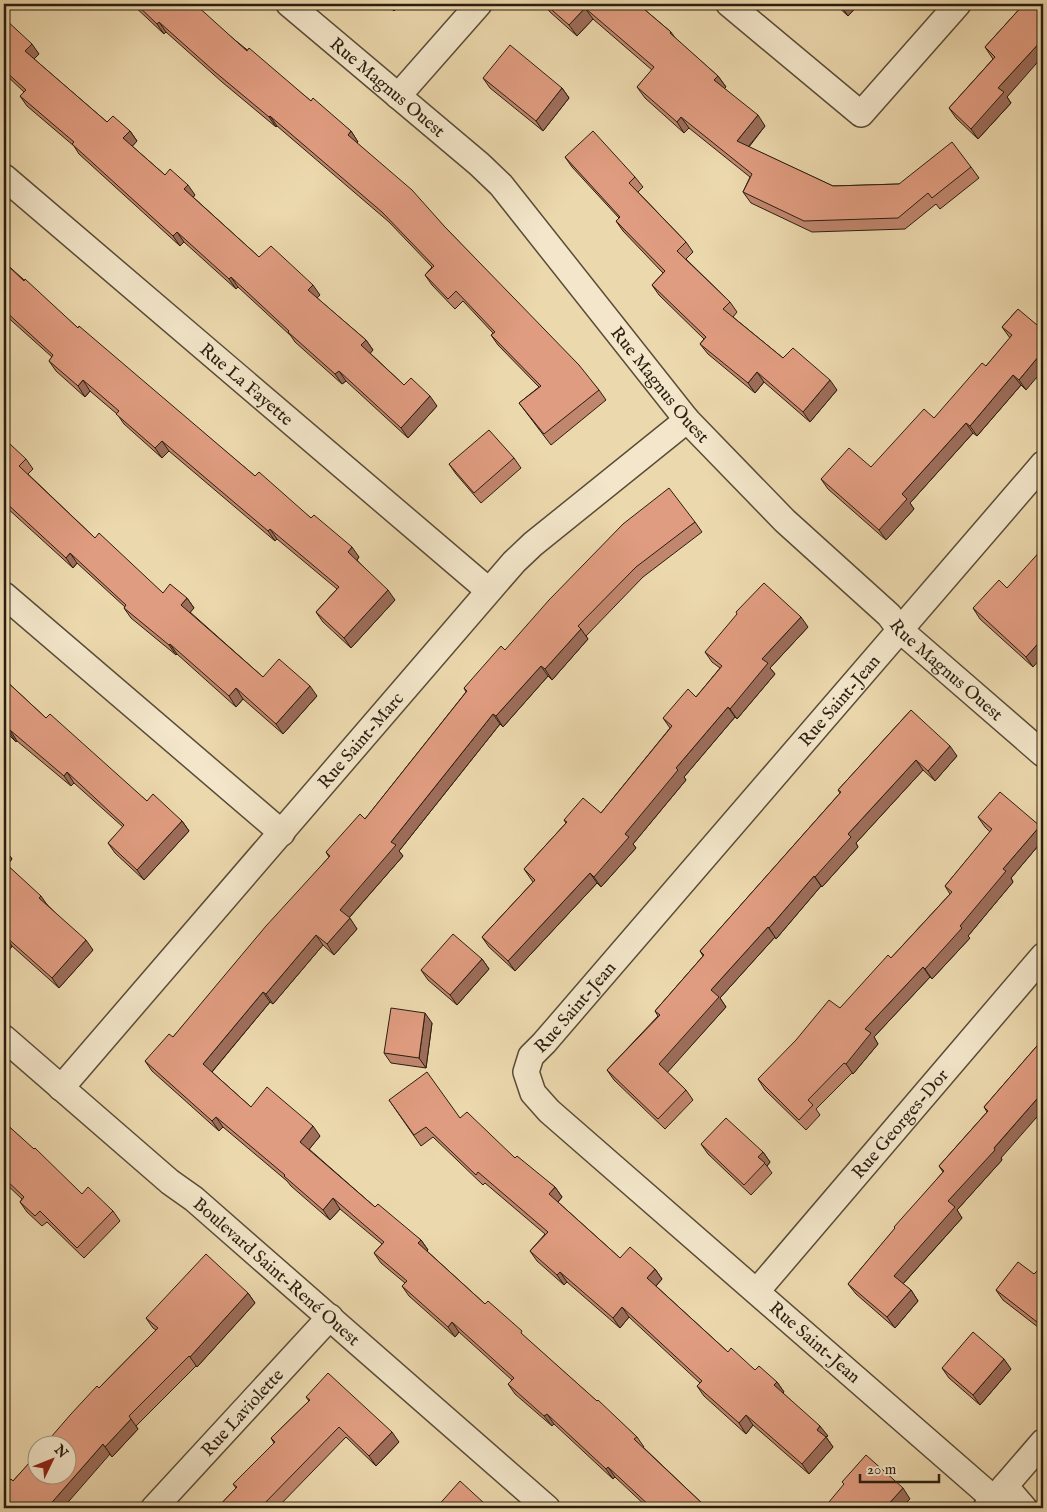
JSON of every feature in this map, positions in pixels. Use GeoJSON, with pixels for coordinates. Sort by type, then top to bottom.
{"type":"FeatureCollection","features":[{"type":"Feature","properties":{"kind":"street","name":"Rue Magnus Ouest"},"geometry":{"type":"LineString","coordinates":[[289,4],[479,164],[501,185],[687,420],[785,521],[889,616],[900,630],[1043,754]]}},
{"type":"Feature","properties":{"kind":"street"},"geometry":{"type":"LineString","coordinates":[[398,96],[479,4]]}},
{"type":"Feature","properties":{"kind":"street"},"geometry":{"type":"LineString","coordinates":[[729,4],[861,114],[958,4]]}},
{"type":"Feature","properties":{"kind":"street","name":"Rue La Fayette"},"geometry":{"type":"LineString","coordinates":[[4,177],[488,590]]}},
{"type":"Feature","properties":{"kind":"street","name":"Rue Saint-Marc"},"geometry":{"type":"LineString","coordinates":[[61,1088],[282,833],[488,590],[533,544],[687,420]]}},
{"type":"Feature","properties":{"kind":"street","name":"Rue Saint-Jean"},"geometry":{"type":"LineString","coordinates":[[1024,1508],[995,1498],[549,1111],[533,1093],[526,1072],[531,1056],[1043,464]]}},
{"type":"Feature","properties":{"kind":"street"},"geometry":{"type":"LineString","coordinates":[[4,595],[282,833]]}},
{"type":"Feature","properties":{"kind":"street","name":"Rue Georges-Dor"},"geometry":{"type":"LineString","coordinates":[[757,1291],[1043,956]]}},
{"type":"Feature","properties":{"kind":"street","name":"Boulevard Saint-René Ouest"},"geometry":{"type":"LineString","coordinates":[[4,1038],[170,1182],[194,1199],[547,1508]]}},
{"type":"Feature","properties":{"kind":"street","name":"Rue Laviolette"},"geometry":{"type":"LineString","coordinates":[[154,1508],[330,1317]]}},
{"type":"Feature","properties":{"kind":"street"},"geometry":{"type":"LineString","coordinates":[[995,1498],[1043,1442]]}},
{"type":"Feature","properties":{"kind":"building"},"geometry":{"type":"Polygon","coordinates":[[[136,4],[195,4],[247,51],[249,48],[311,101],[313,98],[351,131],[348,135],[412,190],[445,227],[579,365],[599,390],[544,434],[519,403],[541,386],[491,335],[495,332],[456,291],[448,299],[425,275],[434,266],[382,212],[270,116],[215,72],[159,22],[157,24],[136,4]]]}},
{"type":"Feature","properties":{"kind":"building"},"geometry":{"type":"Polygon","coordinates":[[[545,4],[638,4],[718,76],[714,80],[758,115],[737,141],[833,186],[899,184],[952,142],[971,167],[932,198],[928,193],[898,218],[804,221],[743,192],[752,174],[681,117],[677,122],[637,87],[654,67],[585,8],[569,25],[545,4]]]}},
{"type":"Feature","properties":{"kind":"building"},"geometry":{"type":"Polygon","coordinates":[[[1024,4],[1043,4],[1043,39],[998,88],[1004,92],[971,129],[949,108],[995,57],[985,47],[1024,4]]]}},
{"type":"Feature","properties":{"kind":"building"},"geometry":{"type":"Polygon","coordinates":[[[4,18],[32,44],[25,51],[107,122],[113,116],[130,131],[123,138],[165,175],[170,169],[188,185],[184,189],[259,257],[271,246],[313,285],[308,290],[366,340],[361,345],[404,385],[411,378],[430,396],[401,428],[339,371],[335,374],[231,277],[229,279],[177,232],[173,236],[72,144],[74,142],[20,96],[26,90],[4,70],[4,18]]]}},
{"type":"Feature","properties":{"kind":"building"},"geometry":{"type":"Polygon","coordinates":[[[510,45],[562,88],[536,121],[483,78],[510,45]]]}},
{"type":"Feature","properties":{"kind":"building"},"geometry":{"type":"Polygon","coordinates":[[[593,131],[635,177],[629,183],[686,242],[677,251],[730,302],[723,309],[783,358],[793,348],[830,380],[803,412],[757,372],[748,383],[700,344],[706,337],[652,285],[665,271],[616,221],[620,217],[565,157],[593,131]]]}},
{"type":"Feature","properties":{"kind":"building"},"geometry":{"type":"Polygon","coordinates":[[[4,262],[78,328],[79,326],[255,476],[259,472],[311,518],[314,515],[352,547],[348,552],[388,590],[344,638],[316,612],[339,587],[270,529],[268,531],[162,441],[155,448],[116,414],[119,411],[83,380],[78,386],[49,361],[53,355],[4,310],[4,262]]]}},
{"type":"Feature","properties":{"kind":"building"},"geometry":{"type":"Polygon","coordinates":[[[1018,309],[1043,330],[1043,351],[1019,380],[1013,375],[970,426],[966,423],[902,494],[907,499],[879,530],[821,479],[849,448],[871,467],[924,409],[934,418],[982,363],[986,366],[1012,335],[1002,327],[1018,309]]]}},
{"type":"Feature","properties":{"kind":"building"},"geometry":{"type":"Polygon","coordinates":[[[489,430],[514,458],[474,493],[449,464],[489,430]]]}},
{"type":"Feature","properties":{"kind":"building"},"geometry":{"type":"Polygon","coordinates":[[[10,444],[26,459],[19,466],[95,538],[99,533],[163,593],[170,584],[187,598],[181,605],[263,677],[279,659],[310,686],[276,724],[236,688],[229,696],[170,644],[124,608],[126,605],[70,553],[66,558],[4,501],[4,450],[10,444]]]}},
{"type":"Feature","properties":{"kind":"building"},"geometry":{"type":"Polygon","coordinates":[[[669,488],[695,522],[636,567],[578,626],[581,629],[545,669],[541,666],[496,716],[493,714],[391,842],[396,845],[340,910],[350,918],[327,944],[316,935],[266,994],[263,992],[203,1064],[251,1107],[267,1087],[313,1126],[300,1142],[375,1207],[378,1204],[421,1240],[418,1243],[485,1304],[488,1301],[522,1331],[521,1333],[598,1400],[637,1437],[634,1439],[707,1508],[667,1508],[662,1503],[658,1508],[652,1508],[608,1467],[606,1469],[547,1414],[544,1416],[508,1384],[514,1378],[452,1322],[448,1327],[402,1286],[407,1281],[374,1253],[384,1242],[333,1198],[323,1210],[216,1117],[212,1121],[145,1061],[169,1034],[173,1037],[266,926],[330,856],[326,852],[360,814],[365,819],[467,691],[464,688],[501,646],[505,650],[549,600],[623,524],[669,488]]]}},
{"type":"Feature","properties":{"kind":"building"},"geometry":{"type":"Polygon","coordinates":[[[1043,548],[1043,638],[1026,657],[973,608],[999,580],[1007,588],[1043,548]]]}},
{"type":"Feature","properties":{"kind":"building"},"geometry":{"type":"Polygon","coordinates":[[[764,583],[801,617],[762,659],[768,663],[730,709],[728,707],[676,768],[678,770],[625,834],[629,837],[594,877],[590,873],[508,961],[482,937],[535,880],[524,869],[567,822],[564,820],[583,798],[601,813],[672,726],[663,718],[688,689],[696,697],[722,666],[705,652],[737,614],[736,612],[764,583]]]}},
{"type":"Feature","properties":{"kind":"building"},"geometry":{"type":"Polygon","coordinates":[[[4,679],[46,718],[50,714],[147,801],[153,794],[182,821],[137,870],[108,843],[124,825],[67,772],[64,776],[4,727],[4,679]]]}},
{"type":"Feature","properties":{"kind":"building"},"geometry":{"type":"Polygon","coordinates":[[[911,710],[950,746],[928,771],[916,760],[848,834],[851,837],[711,990],[719,997],[659,1064],[686,1090],[658,1119],[607,1070],[660,1015],[655,1011],[704,955],[700,951],[841,792],[838,790],[911,710]]]}},
{"type":"Feature","properties":{"kind":"building"},"geometry":{"type":"Polygon","coordinates":[[[1000,792],[1040,826],[1003,869],[1006,871],[960,926],[962,928],[925,969],[923,967],[865,1029],[871,1033],[846,1064],[844,1063],[808,1100],[813,1105],[799,1120],[758,1079],[796,1040],[829,1000],[840,1008],[888,955],[891,958],[952,892],[945,886],[992,829],[978,817],[1000,792]]]}},
{"type":"Feature","properties":{"kind":"building"},"geometry":{"type":"Polygon","coordinates":[[[4,862],[41,896],[39,898],[86,940],[52,978],[5,936],[4,938],[4,862]]]}},
{"type":"Feature","properties":{"kind":"building"},"geometry":{"type":"Polygon","coordinates":[[[453,934],[482,959],[450,995],[421,970],[453,934]]]}},
{"type":"Feature","properties":{"kind":"building"},"geometry":{"type":"Polygon","coordinates":[[[391,1008],[425,1013],[419,1058],[384,1053],[391,1008]]]}},
{"type":"Feature","properties":{"kind":"building"},"geometry":{"type":"Polygon","coordinates":[[[1043,1039],[1043,1092],[994,1148],[995,1150],[948,1201],[955,1207],[894,1276],[911,1290],[887,1317],[848,1284],[894,1227],[944,1171],[939,1166],[988,1111],[984,1107],[1043,1039]]]}},
{"type":"Feature","properties":{"kind":"building"},"geometry":{"type":"Polygon","coordinates":[[[427,1072],[460,1118],[467,1112],[515,1158],[517,1156],[555,1187],[549,1194],[620,1258],[630,1247],[655,1269],[647,1278],[728,1352],[731,1348],[755,1370],[759,1366],[777,1382],[774,1385],[820,1426],[817,1430],[826,1437],[802,1464],[746,1415],[739,1423],[697,1386],[702,1381],[622,1307],[613,1318],[560,1272],[557,1275],[530,1251],[548,1232],[478,1172],[476,1175],[426,1127],[414,1135],[389,1100],[427,1072]]]}},
{"type":"Feature","properties":{"kind":"building"},"geometry":{"type":"Polygon","coordinates":[[[726,1118],[763,1152],[758,1157],[765,1163],[744,1185],[701,1144],[726,1118]]]}},
{"type":"Feature","properties":{"kind":"building"},"geometry":{"type":"Polygon","coordinates":[[[4,1122],[35,1148],[82,1194],[88,1187],[113,1211],[77,1248],[40,1211],[35,1216],[20,1202],[24,1197],[4,1178],[4,1122]]]}},
{"type":"Feature","properties":{"kind":"building"},"geometry":{"type":"Polygon","coordinates":[[[206,1254],[248,1293],[190,1357],[129,1416],[131,1419],[105,1447],[103,1444],[78,1473],[78,1434],[54,1434],[97,1386],[99,1388],[158,1328],[146,1318],[206,1254]]]}},
{"type":"Feature","properties":{"kind":"building"},"geometry":{"type":"Polygon","coordinates":[[[1018,1262],[1034,1274],[1043,1265],[1043,1313],[1037,1322],[996,1290],[1018,1262]]]}},
{"type":"Feature","properties":{"kind":"building"},"geometry":{"type":"Polygon","coordinates":[[[973,1332],[1004,1359],[973,1395],[942,1368],[973,1332]]]}},
{"type":"Feature","properties":{"kind":"building"},"geometry":{"type":"Polygon","coordinates":[[[328,1373],[392,1432],[369,1456],[339,1427],[260,1508],[217,1508],[237,1487],[233,1484],[275,1442],[271,1438],[310,1400],[306,1397],[328,1373]]]}},
{"type":"Feature","properties":{"kind":"building"},"geometry":{"type":"Polygon","coordinates":[[[866,1455],[903,1488],[885,1508],[824,1508],[844,1484],[842,1482],[866,1455]]]}},
{"type":"Feature","properties":{"kind":"building"},"geometry":{"type":"Polygon","coordinates":[[[28,1464],[28,1484],[68,1484],[47,1508],[4,1508],[4,1487],[11,1479],[13,1481],[28,1464]]]}},
{"type":"Feature","properties":{"kind":"building"},"geometry":{"type":"Polygon","coordinates":[[[460,1481],[485,1504],[481,1508],[436,1508],[460,1481]]]}},
{"type":"Feature","properties":{"kind":"building"},"geometry":{"type":"Polygon","coordinates":[[[717,1502],[724,1508],[711,1508],[717,1502]]]}}]}
